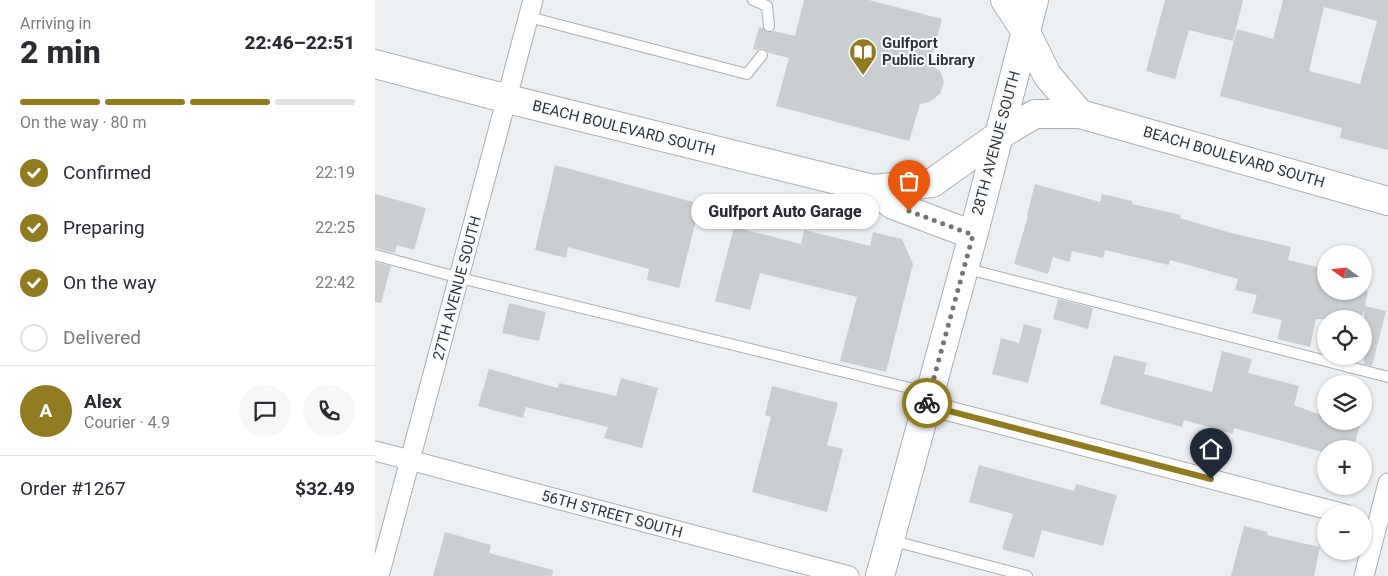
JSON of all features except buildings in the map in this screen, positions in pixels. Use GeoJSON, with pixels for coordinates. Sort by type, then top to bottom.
{"type":"FeatureCollection","features":[{"type":"Feature","properties":{"kind":"street"},"geometry":{"type":"LineString","coordinates":[[1005,0],[1025,32],[1047,75],[1079,114]]}},
{"type":"Feature","properties":{"kind":"street","name":"28TH AVENUE SOUTH"},"geometry":{"type":"LineString","coordinates":[[880,576],[973,235],[1034,0]]}},
{"type":"Feature","properties":{"kind":"street","name":"27TH AVENUE SOUTH"},"geometry":{"type":"LineString","coordinates":[[379,576],[531,8]]}},
{"type":"Feature","properties":{"kind":"street","name":"BEACH BOULEVARD SOUTH"},"geometry":{"type":"LineString","coordinates":[[375,64],[508,99],[873,189],[932,183],[998,136],[1035,114],[1079,114],[1388,201]]}},
{"type":"Feature","properties":{"kind":"street","name":"BEACH BOULEVARD SOUTH"},"geometry":{"type":"LineString","coordinates":[[873,189],[893,205],[973,235]]}},
{"type":"Feature","properties":{"kind":"street"},"geometry":{"type":"LineString","coordinates":[[928,399],[1317,506]]}},
{"type":"Feature","properties":{"kind":"street","name":"56TH STREET SOUTH"},"geometry":{"type":"LineString","coordinates":[[375,451],[849,576]]}},
{"type":"Feature","properties":{"kind":"street"},"geometry":{"type":"LineString","coordinates":[[1364,576],[1376,522],[1388,483]]}},
{"type":"Feature","properties":{"kind":"lane"},"geometry":{"type":"LineString","coordinates":[[753,0],[767,6],[769,26]]}},
{"type":"Feature","properties":{"kind":"lane"},"geometry":{"type":"LineString","coordinates":[[531,8],[747,74],[762,55]]}},
{"type":"Feature","properties":{"kind":"lane"},"geometry":{"type":"LineString","coordinates":[[375,254],[460,278],[928,399]]}},
{"type":"Feature","properties":{"kind":"lane"},"geometry":{"type":"LineString","coordinates":[[963,268],[1388,377]]}},
{"type":"Feature","properties":{"kind":"lane"},"geometry":{"type":"LineString","coordinates":[[890,540],[1027,576]]}},
{"type":"Feature","properties":{"kind":"way so far"},"geometry":{"type":"LineString","coordinates":[[909,211],[973,235],[927,403]]}},
{"type":"Feature","properties":{"kind":"place","name":"Gulfport Public Library"},"geometry":{"type":"Point","coordinates":[863,76]}},
{"type":"Feature","properties":{"kind":"place","name":"Gulfport Auto Garage"},"geometry":{"type":"Point","coordinates":[909,211]}},
{"type":"Feature","properties":{"kind":"route"},"geometry":{"type":"LineString","coordinates":[[927,403],[926,405],[1211,479]]}}]}
